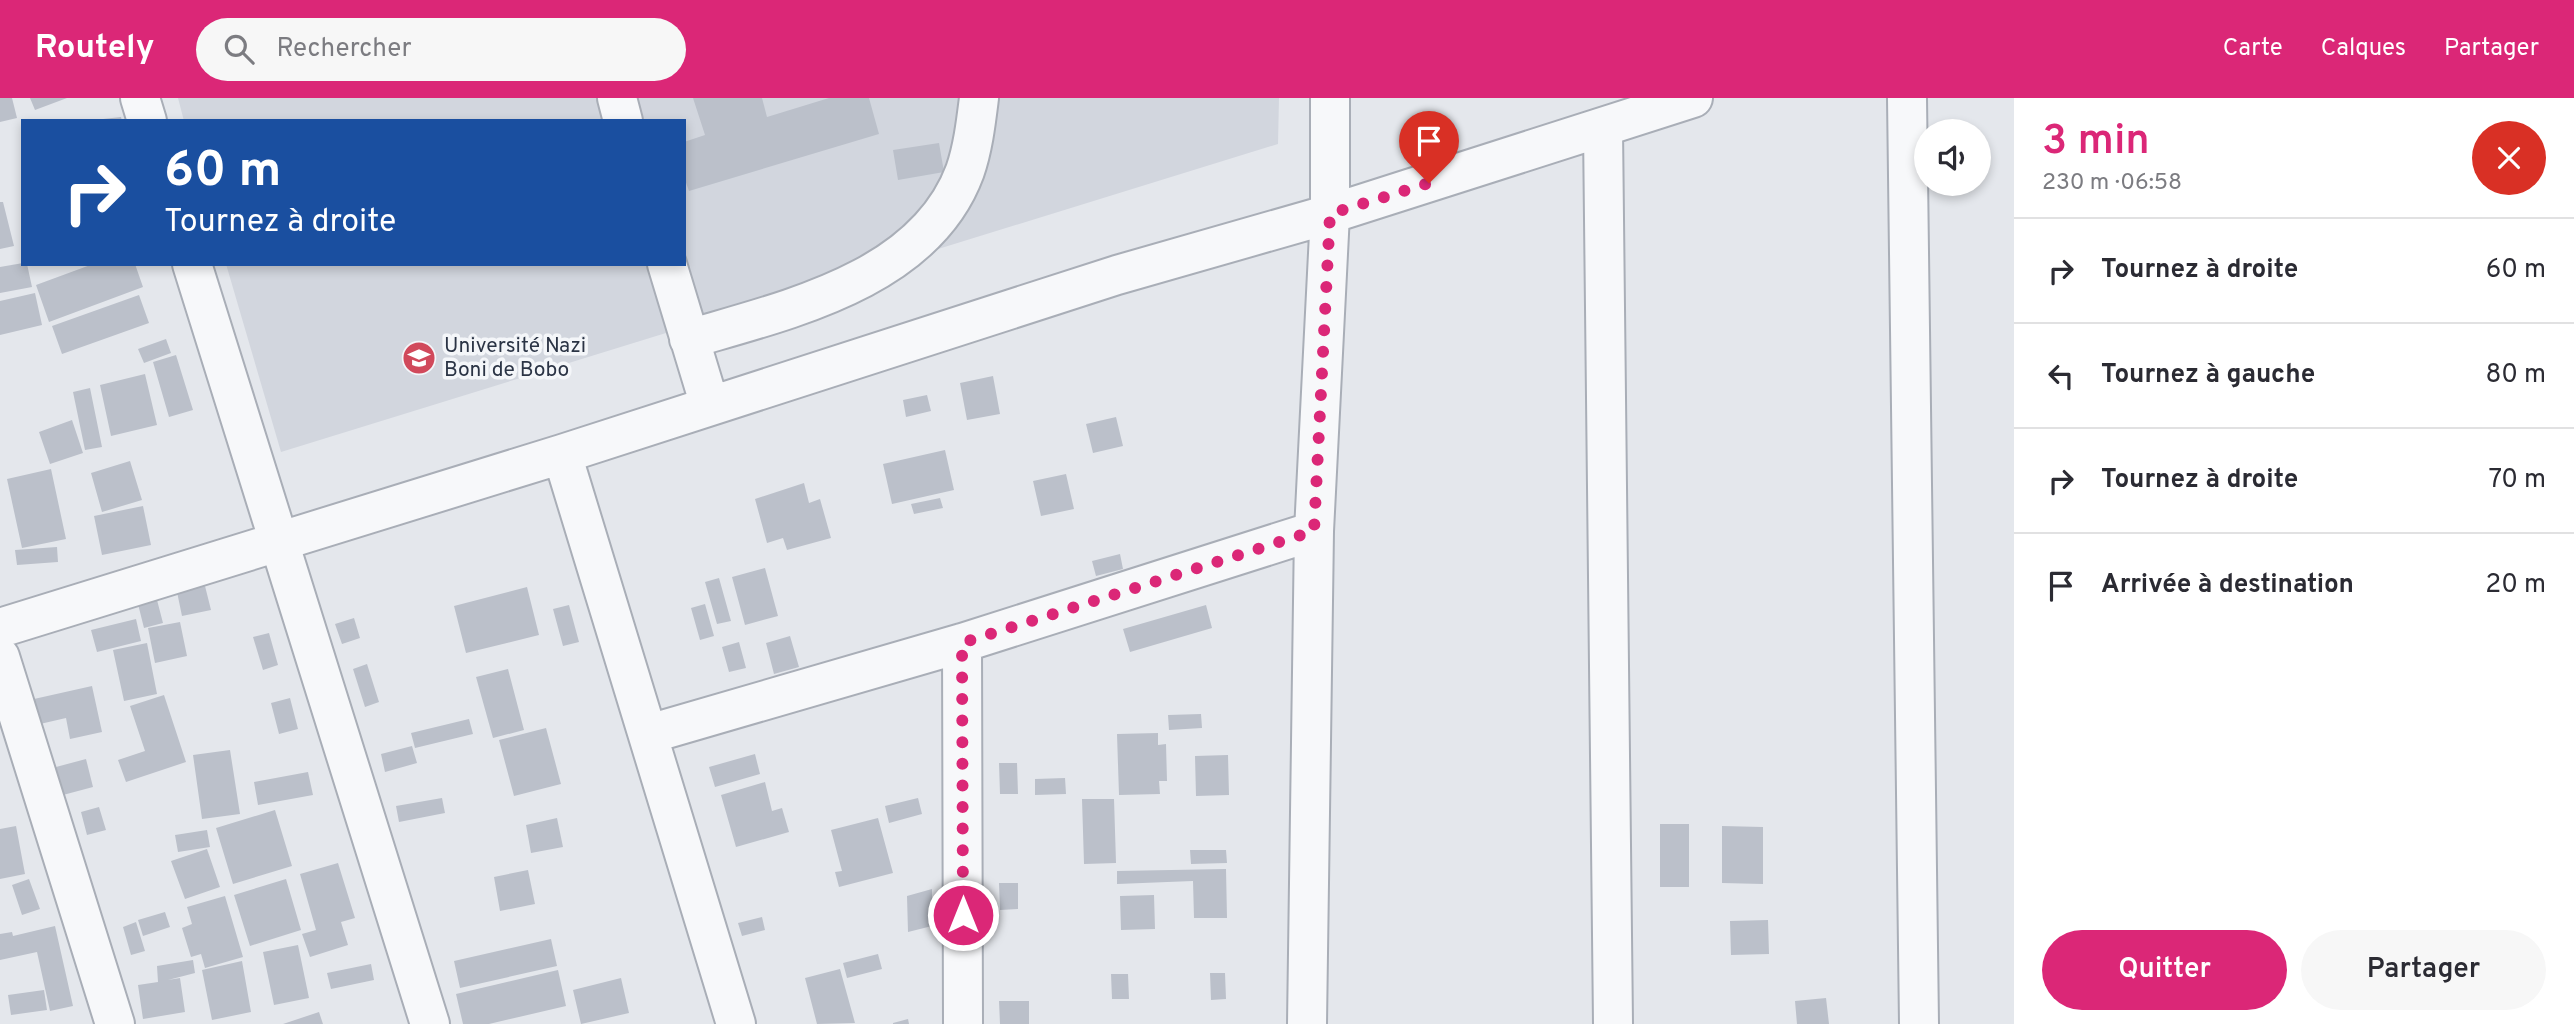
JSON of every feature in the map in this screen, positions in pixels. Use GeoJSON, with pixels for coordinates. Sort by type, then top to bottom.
{"type":"FeatureCollection","features":[{"type":"Feature","properties":{"kind":"street"},"geometry":{"type":"LineString","coordinates":[[140,98],[146,119]]}},
{"type":"Feature","properties":{"kind":"street"},"geometry":{"type":"LineString","coordinates":[[617,98],[623,119]]}},
{"type":"Feature","properties":{"kind":"street"},"geometry":{"type":"LineString","coordinates":[[689,339],[809,303],[863,281],[909,245],[941,216],[965,172],[979,98]]}},
{"type":"Feature","properties":{"kind":"street"},"geometry":{"type":"LineString","coordinates":[[1307,1024],[1314,531],[1330,214],[1329,98]]}},
{"type":"Feature","properties":{"kind":"street"},"geometry":{"type":"LineString","coordinates":[[0,628],[562,454],[1117,275],[1330,214],[1603,129],[1639,106],[1693,98]]}},
{"type":"Feature","properties":{"kind":"street"},"geometry":{"type":"LineString","coordinates":[[1906,98],[1919,1024]]}},
{"type":"Feature","properties":{"kind":"street"},"geometry":{"type":"LineString","coordinates":[[1603,129],[1613,1024]]}},
{"type":"Feature","properties":{"kind":"street"},"geometry":{"type":"LineString","coordinates":[[193,266],[430,1024]]}},
{"type":"Feature","properties":{"kind":"street"},"geometry":{"type":"LineString","coordinates":[[668,266],[710,406]]}},
{"type":"Feature","properties":{"kind":"street"},"geometry":{"type":"LineString","coordinates":[[562,454],[736,1024]]}},
{"type":"Feature","properties":{"kind":"street"},"geometry":{"type":"LineString","coordinates":[[649,734],[962,643],[1314,531]]}},
{"type":"Feature","properties":{"kind":"street"},"geometry":{"type":"LineString","coordinates":[[962,643],[963,1024]]}},
{"type":"Feature","properties":{"kind":"street"},"geometry":{"type":"LineString","coordinates":[[0,657],[115,1024]]}},
{"type":"Feature","properties":{"kind":"shaded area","name":"Université Nazi Boni de Bobo"},"geometry":{"type":"Polygon","coordinates":[[[178,98],[1279,98],[1278,144],[281,452],[227,266],[686,266],[686,119],[183,119],[178,98]]]}},
{"type":"Feature","properties":{"kind":"building"},"geometry":{"type":"Polygon","coordinates":[[[0,98],[12,98],[17,118],[0,122],[0,98]]]}},
{"type":"Feature","properties":{"kind":"building"},"geometry":{"type":"Polygon","coordinates":[[[30,98],[67,98],[35,110],[30,98]]]}},
{"type":"Feature","properties":{"kind":"building"},"geometry":{"type":"Polygon","coordinates":[[[693,98],[762,98],[767,117],[829,98],[869,98],[879,134],[689,191],[686,183],[686,141],[705,135],[693,98]]]}},
{"type":"Feature","properties":{"kind":"building"},"geometry":{"type":"Polygon","coordinates":[[[939,143],[944,172],[898,180],[893,150],[939,143]]]}},
{"type":"Feature","properties":{"kind":"building"},"geometry":{"type":"Polygon","coordinates":[[[0,202],[3,202],[14,246],[0,249],[0,202]]]}},
{"type":"Feature","properties":{"kind":"building"},"geometry":{"type":"Polygon","coordinates":[[[21,263],[21,266],[27,266],[32,287],[0,293],[0,267],[21,263]]]}},
{"type":"Feature","properties":{"kind":"building"},"geometry":{"type":"Polygon","coordinates":[[[88,266],[136,266],[143,287],[49,322],[36,285],[88,266]]]}},
{"type":"Feature","properties":{"kind":"building"},"geometry":{"type":"Polygon","coordinates":[[[35,293],[42,325],[0,335],[0,301],[35,293]]]}},
{"type":"Feature","properties":{"kind":"building"},"geometry":{"type":"Polygon","coordinates":[[[139,295],[149,323],[62,354],[52,326],[139,295]]]}},
{"type":"Feature","properties":{"kind":"building"},"geometry":{"type":"Polygon","coordinates":[[[166,339],[171,353],[144,363],[138,349],[166,339]]]}},
{"type":"Feature","properties":{"kind":"building"},"geometry":{"type":"Polygon","coordinates":[[[176,355],[193,410],[169,417],[153,362],[176,355]]]}},
{"type":"Feature","properties":{"kind":"building"},"geometry":{"type":"Polygon","coordinates":[[[145,374],[157,425],[111,436],[100,385],[145,374]]]}},
{"type":"Feature","properties":{"kind":"building"},"geometry":{"type":"Polygon","coordinates":[[[993,376],[1000,414],[967,420],[960,383],[993,376]]]}},
{"type":"Feature","properties":{"kind":"building"},"geometry":{"type":"Polygon","coordinates":[[[90,388],[102,447],[85,450],[73,392],[90,388]]]}},
{"type":"Feature","properties":{"kind":"building"},"geometry":{"type":"Polygon","coordinates":[[[927,395],[931,411],[906,417],[903,400],[927,395]]]}},
{"type":"Feature","properties":{"kind":"building"},"geometry":{"type":"Polygon","coordinates":[[[1116,417],[1123,446],[1093,453],[1086,424],[1116,417]]]}},
{"type":"Feature","properties":{"kind":"building"},"geometry":{"type":"Polygon","coordinates":[[[72,420],[83,453],[50,464],[39,432],[72,420]]]}},
{"type":"Feature","properties":{"kind":"building"},"geometry":{"type":"Polygon","coordinates":[[[945,450],[954,490],[892,504],[883,464],[945,450]]]}},
{"type":"Feature","properties":{"kind":"building"},"geometry":{"type":"Polygon","coordinates":[[[130,461],[142,500],[102,512],[91,473],[130,461]]]}},
{"type":"Feature","properties":{"kind":"building"},"geometry":{"type":"Polygon","coordinates":[[[51,469],[66,539],[22,548],[7,479],[51,469]]]}},
{"type":"Feature","properties":{"kind":"building"},"geometry":{"type":"Polygon","coordinates":[[[1066,474],[1074,509],[1041,516],[1033,481],[1066,474]]]}},
{"type":"Feature","properties":{"kind":"building"},"geometry":{"type":"Polygon","coordinates":[[[804,483],[809,503],[820,499],[831,538],[787,550],[783,538],[767,543],[755,499],[804,483]]]}},
{"type":"Feature","properties":{"kind":"building"},"geometry":{"type":"Polygon","coordinates":[[[940,498],[943,508],[914,514],[911,504],[940,498]]]}},
{"type":"Feature","properties":{"kind":"building"},"geometry":{"type":"Polygon","coordinates":[[[143,506],[151,545],[102,555],[94,516],[143,506]]]}},
{"type":"Feature","properties":{"kind":"building"},"geometry":{"type":"Polygon","coordinates":[[[57,547],[58,562],[17,565],[15,550],[57,547]]]}},
{"type":"Feature","properties":{"kind":"building"},"geometry":{"type":"Polygon","coordinates":[[[1120,554],[1123,569],[1096,576],[1092,561],[1120,554]]]}},
{"type":"Feature","properties":{"kind":"building"},"geometry":{"type":"Polygon","coordinates":[[[765,568],[778,616],[745,625],[732,577],[765,568]]]}},
{"type":"Feature","properties":{"kind":"building"},"geometry":{"type":"Polygon","coordinates":[[[719,578],[731,621],[717,624],[705,582],[719,578]]]}},
{"type":"Feature","properties":{"kind":"building"},"geometry":{"type":"Polygon","coordinates":[[[205,586],[211,610],[182,616],[177,592],[205,586]]]}},
{"type":"Feature","properties":{"kind":"building"},"geometry":{"type":"Polygon","coordinates":[[[527,587],[539,635],[466,653],[454,606],[527,587]]]}},
{"type":"Feature","properties":{"kind":"building"},"geometry":{"type":"Polygon","coordinates":[[[157,600],[163,623],[144,628],[138,604],[157,600]]]}},
{"type":"Feature","properties":{"kind":"building"},"geometry":{"type":"Polygon","coordinates":[[[705,604],[714,636],[700,640],[691,608],[705,604]]]}},
{"type":"Feature","properties":{"kind":"building"},"geometry":{"type":"Polygon","coordinates":[[[569,605],[579,642],[563,646],[553,609],[569,605]]]}},
{"type":"Feature","properties":{"kind":"building"},"geometry":{"type":"Polygon","coordinates":[[[1206,605],[1212,628],[1130,652],[1123,629],[1206,605]]]}},
{"type":"Feature","properties":{"kind":"building"},"geometry":{"type":"Polygon","coordinates":[[[354,618],[360,638],[342,644],[335,624],[354,618]]]}},
{"type":"Feature","properties":{"kind":"building"},"geometry":{"type":"Polygon","coordinates":[[[136,619],[141,641],[97,652],[91,630],[136,619]]]}},
{"type":"Feature","properties":{"kind":"building"},"geometry":{"type":"Polygon","coordinates":[[[180,622],[187,656],[155,663],[148,628],[180,622]]]}},
{"type":"Feature","properties":{"kind":"building"},"geometry":{"type":"Polygon","coordinates":[[[269,633],[278,665],[263,670],[253,637],[269,633]]]}},
{"type":"Feature","properties":{"kind":"building"},"geometry":{"type":"Polygon","coordinates":[[[790,636],[799,667],[774,674],[766,643],[790,636]]]}},
{"type":"Feature","properties":{"kind":"building"},"geometry":{"type":"Polygon","coordinates":[[[739,642],[746,668],[729,672],[722,647],[739,642]]]}},
{"type":"Feature","properties":{"kind":"building"},"geometry":{"type":"Polygon","coordinates":[[[147,643],[157,694],[124,701],[113,650],[147,643]]]}},
{"type":"Feature","properties":{"kind":"building"},"geometry":{"type":"Polygon","coordinates":[[[367,664],[379,702],[365,707],[353,669],[367,664]]]}},
{"type":"Feature","properties":{"kind":"building"},"geometry":{"type":"Polygon","coordinates":[[[508,669],[524,730],[493,738],[476,677],[508,669]]]}},
{"type":"Feature","properties":{"kind":"building"},"geometry":{"type":"Polygon","coordinates":[[[92,686],[102,732],[70,739],[66,718],[40,724],[34,699],[92,686]]]}},
{"type":"Feature","properties":{"kind":"building"},"geometry":{"type":"Polygon","coordinates":[[[164,695],[186,762],[126,782],[118,760],[145,751],[130,706],[164,695]]]}},
{"type":"Feature","properties":{"kind":"building"},"geometry":{"type":"Polygon","coordinates":[[[290,698],[298,729],[279,734],[271,703],[290,698]]]}},
{"type":"Feature","properties":{"kind":"building"},"geometry":{"type":"Polygon","coordinates":[[[1201,714],[1202,728],[1169,730],[1168,715],[1201,714]]]}},
{"type":"Feature","properties":{"kind":"building"},"geometry":{"type":"Polygon","coordinates":[[[469,719],[473,734],[415,748],[411,733],[469,719]]]}},
{"type":"Feature","properties":{"kind":"building"},"geometry":{"type":"Polygon","coordinates":[[[546,728],[561,784],[514,796],[499,740],[546,728]]]}},
{"type":"Feature","properties":{"kind":"building"},"geometry":{"type":"Polygon","coordinates":[[[1158,733],[1158,745],[1166,744],[1167,781],[1159,781],[1160,794],[1119,795],[1117,734],[1158,733]]]}},
{"type":"Feature","properties":{"kind":"building"},"geometry":{"type":"Polygon","coordinates":[[[412,746],[417,763],[385,772],[381,754],[412,746]]]}},
{"type":"Feature","properties":{"kind":"building"},"geometry":{"type":"Polygon","coordinates":[[[230,750],[240,814],[202,819],[193,755],[230,750]]]}},
{"type":"Feature","properties":{"kind":"building"},"geometry":{"type":"Polygon","coordinates":[[[755,754],[760,774],[715,787],[709,767],[755,754]]]}},
{"type":"Feature","properties":{"kind":"building"},"geometry":{"type":"Polygon","coordinates":[[[1228,755],[1229,795],[1196,796],[1195,756],[1228,755]]]}},
{"type":"Feature","properties":{"kind":"building"},"geometry":{"type":"Polygon","coordinates":[[[86,759],[93,787],[63,795],[56,767],[86,759]]]}},
{"type":"Feature","properties":{"kind":"building"},"geometry":{"type":"Polygon","coordinates":[[[999,763],[1017,763],[1018,794],[1000,794],[999,763]]]}},
{"type":"Feature","properties":{"kind":"building"},"geometry":{"type":"Polygon","coordinates":[[[308,772],[313,795],[258,805],[254,782],[308,772]]]}},
{"type":"Feature","properties":{"kind":"building"},"geometry":{"type":"Polygon","coordinates":[[[1065,778],[1066,794],[1035,795],[1035,779],[1065,778]]]}},
{"type":"Feature","properties":{"kind":"building"},"geometry":{"type":"Polygon","coordinates":[[[765,782],[772,811],[782,808],[789,832],[736,847],[721,795],[765,782]]]}},
{"type":"Feature","properties":{"kind":"building"},"geometry":{"type":"Polygon","coordinates":[[[442,798],[445,813],[399,822],[396,806],[442,798]]]}},
{"type":"Feature","properties":{"kind":"building"},"geometry":{"type":"Polygon","coordinates":[[[918,798],[922,814],[889,823],[885,806],[918,798]]]}},
{"type":"Feature","properties":{"kind":"building"},"geometry":{"type":"Polygon","coordinates":[[[1082,799],[1114,799],[1116,863],[1084,864],[1082,799]]]}},
{"type":"Feature","properties":{"kind":"building"},"geometry":{"type":"Polygon","coordinates":[[[99,807],[106,830],[87,835],[81,812],[99,807]]]}},
{"type":"Feature","properties":{"kind":"building"},"geometry":{"type":"Polygon","coordinates":[[[275,810],[292,866],[233,884],[216,828],[275,810]]]}},
{"type":"Feature","properties":{"kind":"building"},"geometry":{"type":"Polygon","coordinates":[[[557,818],[563,847],[531,853],[526,825],[557,818]]]}},
{"type":"Feature","properties":{"kind":"building"},"geometry":{"type":"Polygon","coordinates":[[[878,818],[893,873],[839,887],[835,872],[842,871],[831,830],[878,818]]]}},
{"type":"Feature","properties":{"kind":"building"},"geometry":{"type":"Polygon","coordinates":[[[1660,824],[1689,824],[1689,887],[1660,887],[1660,824]]]}},
{"type":"Feature","properties":{"kind":"building"},"geometry":{"type":"Polygon","coordinates":[[[16,826],[25,874],[0,879],[0,829],[16,826]]]}},
{"type":"Feature","properties":{"kind":"building"},"geometry":{"type":"Polygon","coordinates":[[[1722,826],[1763,827],[1763,884],[1722,883],[1722,826]]]}},
{"type":"Feature","properties":{"kind":"building"},"geometry":{"type":"Polygon","coordinates":[[[207,830],[210,847],[178,852],[175,835],[207,830]]]}},
{"type":"Feature","properties":{"kind":"building"},"geometry":{"type":"Polygon","coordinates":[[[207,849],[220,887],[185,899],[171,861],[207,849]]]}},
{"type":"Feature","properties":{"kind":"building"},"geometry":{"type":"Polygon","coordinates":[[[1190,850],[1226,850],[1227,863],[1191,864],[1190,850]]]}},
{"type":"Feature","properties":{"kind":"building"},"geometry":{"type":"Polygon","coordinates":[[[338,863],[355,918],[341,922],[348,945],[310,957],[302,934],[316,930],[300,874],[338,863]]]}},
{"type":"Feature","properties":{"kind":"building"},"geometry":{"type":"Polygon","coordinates":[[[1226,869],[1227,918],[1194,918],[1193,881],[1117,884],[1117,871],[1226,869]]]}},
{"type":"Feature","properties":{"kind":"building"},"geometry":{"type":"Polygon","coordinates":[[[528,870],[535,904],[500,911],[494,877],[528,870]]]}},
{"type":"Feature","properties":{"kind":"building"},"geometry":{"type":"Polygon","coordinates":[[[29,879],[40,909],[22,915],[12,885],[29,879]]]}},
{"type":"Feature","properties":{"kind":"building"},"geometry":{"type":"Polygon","coordinates":[[[286,879],[301,930],[250,946],[234,895],[286,879]]]}},
{"type":"Feature","properties":{"kind":"building"},"geometry":{"type":"Polygon","coordinates":[[[999,883],[1018,883],[1018,909],[1000,910],[999,883]]]}},
{"type":"Feature","properties":{"kind":"building"},"geometry":{"type":"Polygon","coordinates":[[[932,889],[932,926],[908,932],[907,896],[932,889]]]}},
{"type":"Feature","properties":{"kind":"building"},"geometry":{"type":"Polygon","coordinates":[[[1154,895],[1155,929],[1121,930],[1120,896],[1154,895]]]}},
{"type":"Feature","properties":{"kind":"building"},"geometry":{"type":"Polygon","coordinates":[[[225,896],[243,957],[205,968],[201,954],[191,957],[182,928],[192,924],[187,907],[225,896]]]}},
{"type":"Feature","properties":{"kind":"building"},"geometry":{"type":"Polygon","coordinates":[[[165,912],[170,927],[143,936],[138,920],[165,912]]]}},
{"type":"Feature","properties":{"kind":"building"},"geometry":{"type":"Polygon","coordinates":[[[762,917],[765,930],[742,936],[738,923],[762,917]]]}},
{"type":"Feature","properties":{"kind":"building"},"geometry":{"type":"Polygon","coordinates":[[[1768,920],[1769,954],[1731,955],[1730,921],[1768,920]]]}},
{"type":"Feature","properties":{"kind":"building"},"geometry":{"type":"Polygon","coordinates":[[[136,922],[145,951],[131,955],[123,927],[136,922]]]}},
{"type":"Feature","properties":{"kind":"building"},"geometry":{"type":"Polygon","coordinates":[[[55,926],[73,1006],[50,1011],[37,952],[0,960],[0,934],[12,932],[13,936],[55,926]]]}},
{"type":"Feature","properties":{"kind":"building"},"geometry":{"type":"Polygon","coordinates":[[[551,939],[557,966],[460,988],[454,961],[551,939]]]}},
{"type":"Feature","properties":{"kind":"building"},"geometry":{"type":"Polygon","coordinates":[[[298,945],[309,998],[274,1005],[263,952],[298,945]]]}},
{"type":"Feature","properties":{"kind":"building"},"geometry":{"type":"Polygon","coordinates":[[[878,954],[882,969],[847,978],[843,963],[878,954]]]}},
{"type":"Feature","properties":{"kind":"building"},"geometry":{"type":"Polygon","coordinates":[[[193,960],[195,973],[168,980],[180,978],[185,1012],[143,1019],[138,985],[158,982],[157,966],[193,960]]]}},
{"type":"Feature","properties":{"kind":"building"},"geometry":{"type":"Polygon","coordinates":[[[242,961],[251,1012],[212,1020],[202,970],[242,961]]]}},
{"type":"Feature","properties":{"kind":"building"},"geometry":{"type":"Polygon","coordinates":[[[371,964],[374,980],[331,989],[327,973],[371,964]]]}},
{"type":"Feature","properties":{"kind":"building"},"geometry":{"type":"Polygon","coordinates":[[[840,969],[855,1023],[817,1024],[805,978],[840,969]]]}},
{"type":"Feature","properties":{"kind":"building"},"geometry":{"type":"Polygon","coordinates":[[[558,970],[566,1006],[489,1024],[463,1024],[456,994],[558,970]]]}},
{"type":"Feature","properties":{"kind":"building"},"geometry":{"type":"Polygon","coordinates":[[[1210,973],[1225,973],[1226,999],[1211,1000],[1210,973]]]}},
{"type":"Feature","properties":{"kind":"building"},"geometry":{"type":"Polygon","coordinates":[[[1111,974],[1128,974],[1129,999],[1112,999],[1111,974]]]}},
{"type":"Feature","properties":{"kind":"building"},"geometry":{"type":"Polygon","coordinates":[[[621,978],[629,1013],[581,1024],[573,990],[621,978]]]}},
{"type":"Feature","properties":{"kind":"building"},"geometry":{"type":"Polygon","coordinates":[[[44,990],[47,1010],[11,1015],[8,995],[44,990]]]}},
{"type":"Feature","properties":{"kind":"building"},"geometry":{"type":"Polygon","coordinates":[[[1826,998],[1829,1024],[1797,1024],[1795,1001],[1826,998]]]}},
{"type":"Feature","properties":{"kind":"building"},"geometry":{"type":"Polygon","coordinates":[[[999,1001],[1029,1001],[1029,1024],[1000,1024],[999,1001]]]}},
{"type":"Feature","properties":{"kind":"building"},"geometry":{"type":"Polygon","coordinates":[[[319,1012],[323,1024],[283,1024],[319,1012]]]}},
{"type":"Feature","properties":{"kind":"building"},"geometry":{"type":"Polygon","coordinates":[[[908,1019],[909,1024],[893,1024],[893,1023],[908,1019]]]}},
{"type":"Feature","properties":{"kind":"place","name":"Université Nazi Boni de Bobo"},"geometry":{"type":"Point","coordinates":[419,358]}},
{"type":"Feature","properties":{"kind":"route"},"geometry":{"type":"LineString","coordinates":[[963,915],[962,643],[1314,531],[1330,214],[1429,183]]}}]}
